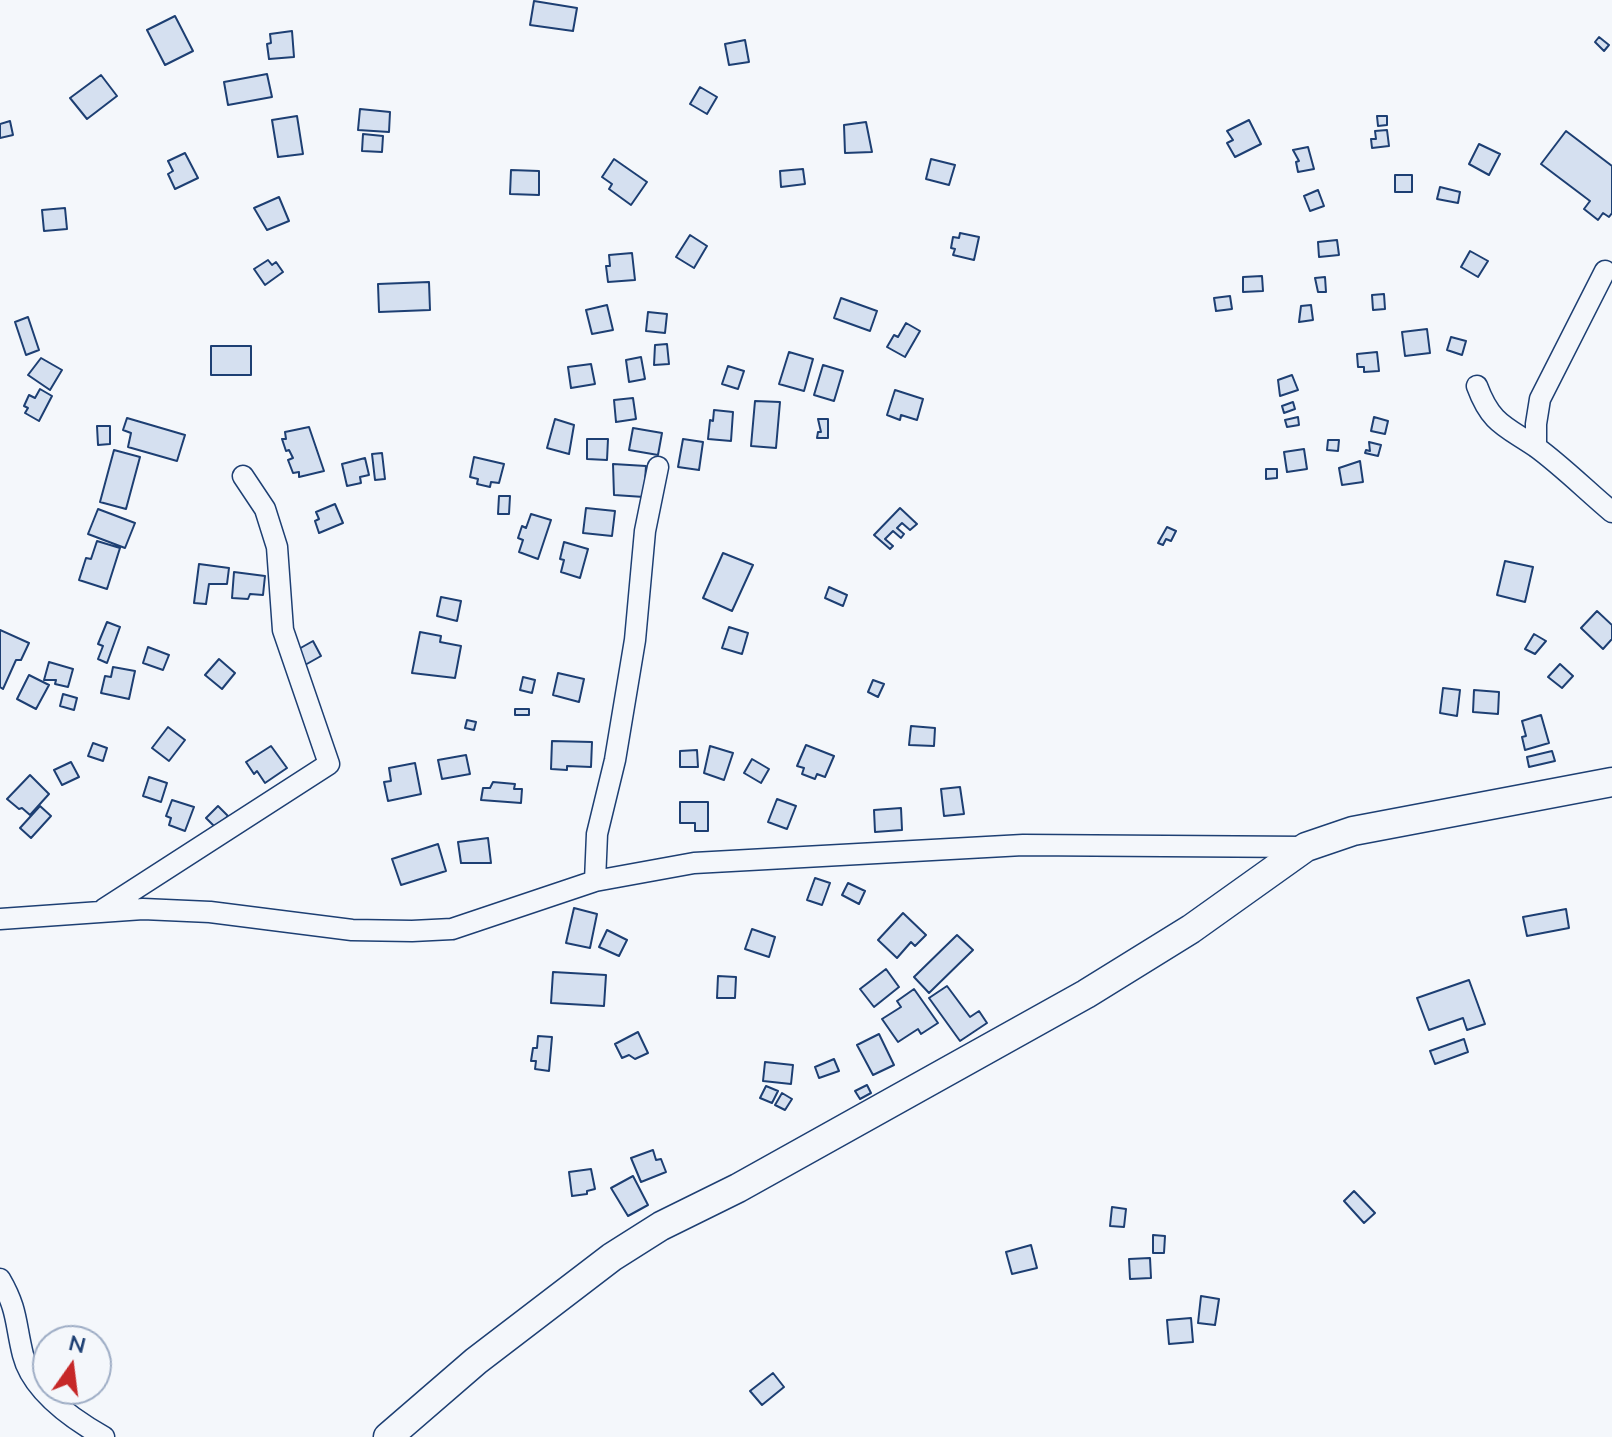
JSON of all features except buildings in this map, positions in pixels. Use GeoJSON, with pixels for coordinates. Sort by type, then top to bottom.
{"type":"FeatureCollection","features":[{"type":"Feature","properties":{"kind":"street"},"geometry":{"type":"LineString","coordinates":[[1536,447],[1540,399],[1605,271]]}},
{"type":"Feature","properties":{"kind":"street"},"geometry":{"type":"LineString","coordinates":[[1477,386],[1485,407],[1496,420],[1514,436],[1536,447],[1612,512]]}},
{"type":"Feature","properties":{"kind":"street"},"geometry":{"type":"LineString","coordinates":[[595,881],[597,834],[615,760],[630,670],[645,531],[658,467]]}},
{"type":"Feature","properties":{"kind":"street"},"geometry":{"type":"LineString","coordinates":[[101,911],[329,764],[283,630],[277,547],[265,509],[243,476]]}},
{"type":"Feature","properties":{"kind":"street"},"geometry":{"type":"LineString","coordinates":[[388,1437],[476,1361],[612,1257],[661,1226],[738,1188],[1086,994],[1191,929],[1306,847],[1353,831],[1612,782]]}},
{"type":"Feature","properties":{"kind":"street"},"geometry":{"type":"LineString","coordinates":[[0,919],[143,909],[352,930],[452,929],[595,881],[694,863],[1023,845],[1306,847]]}},
{"type":"Feature","properties":{"kind":"street"},"geometry":{"type":"LineString","coordinates":[[0,1279],[13,1302],[23,1357],[35,1381],[78,1420],[104,1437]]}}]}
